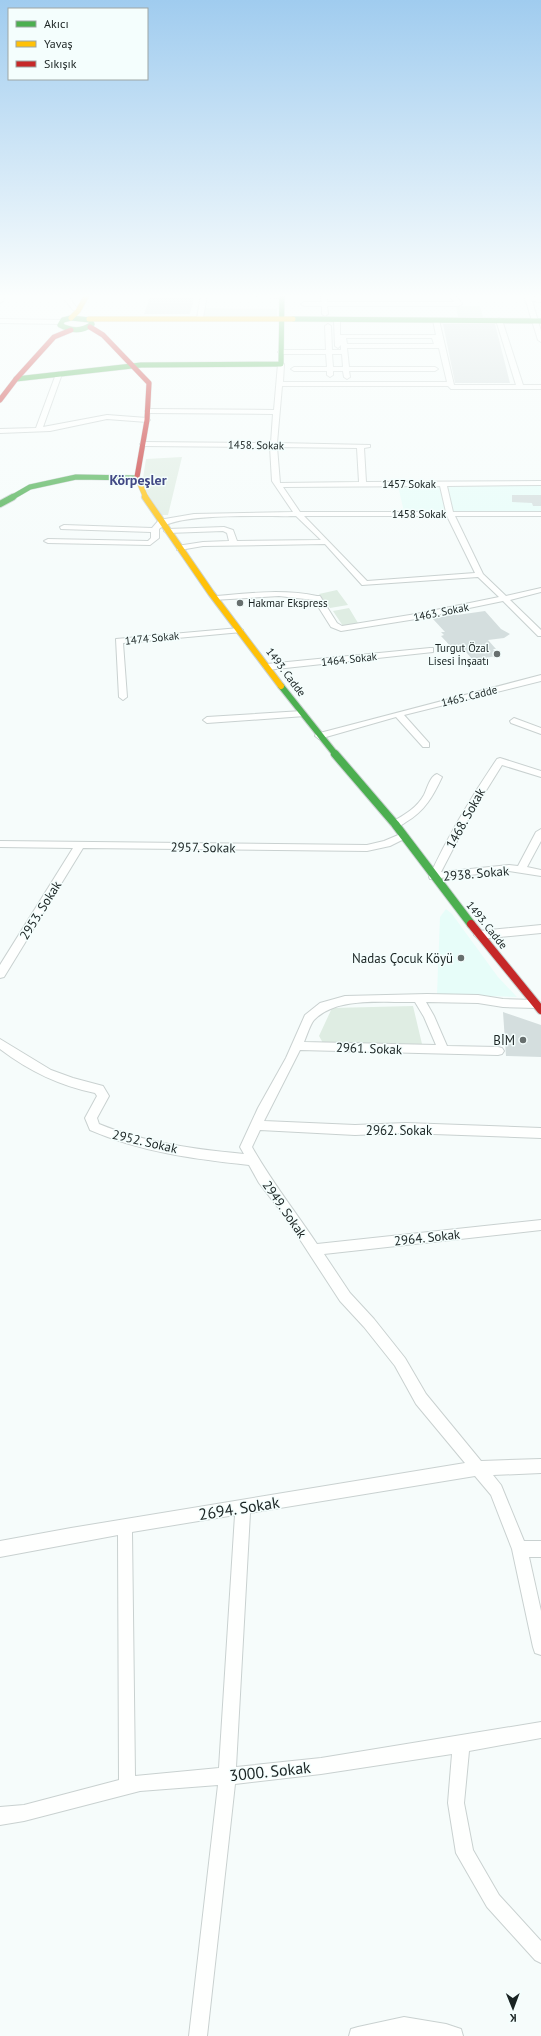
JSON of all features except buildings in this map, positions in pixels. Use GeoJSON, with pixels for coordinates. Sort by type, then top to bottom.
{"type":"FeatureCollection","features":[{"type":"Feature","properties":{"kind":"main road"},"geometry":{"type":"LineString","coordinates":[[0,400],[8,390]]}},
{"type":"Feature","properties":{"kind":"main road"},"geometry":{"type":"LineString","coordinates":[[0,504],[30,487],[47,482],[76,477],[137,478],[147,416],[149,390]]}},
{"type":"Feature","properties":{"kind":"main road","name":"1493. Cadde"},"geometry":{"type":"LineString","coordinates":[[137,478],[146,501],[302,714],[319,736],[395,824],[479,935],[538,1007]]}},
{"type":"Feature","properties":{"kind":"street"},"geometry":{"type":"LineString","coordinates":[[39,429],[53,390]]}},
{"type":"Feature","properties":{"kind":"street"},"geometry":{"type":"LineString","coordinates":[[279,390],[274,446],[275,481],[298,514],[327,542],[365,583],[480,575]]}},
{"type":"Feature","properties":{"kind":"street"},"geometry":{"type":"LineString","coordinates":[[0,431],[50,429],[107,417],[277,412]]}},
{"type":"Feature","properties":{"kind":"street","name":"1458. Sokak"},"geometry":{"type":"LineString","coordinates":[[143,444],[368,446]]}},
{"type":"Feature","properties":{"kind":"street"},"geometry":{"type":"LineString","coordinates":[[360,446],[363,484]]}},
{"type":"Feature","properties":{"kind":"street","name":"1457 Sokak"},"geometry":{"type":"LineString","coordinates":[[277,485],[541,482]]}},
{"type":"Feature","properties":{"kind":"street"},"geometry":{"type":"LineString","coordinates":[[443,483],[450,514],[480,575],[541,634]]}},
{"type":"Feature","properties":{"kind":"street","name":"1458 Sokak"},"geometry":{"type":"LineString","coordinates":[[162,522],[194,516],[298,514],[541,514]]}},
{"type":"Feature","properties":{"kind":"street"},"geometry":{"type":"LineString","coordinates":[[48,541],[150,543],[155,538],[155,530],[162,522]]}},
{"type":"Feature","properties":{"kind":"street"},"geometry":{"type":"LineString","coordinates":[[64,527],[155,530]]}},
{"type":"Feature","properties":{"kind":"street"},"geometry":{"type":"LineString","coordinates":[[168,531],[224,529],[230,532],[234,544]]}},
{"type":"Feature","properties":{"kind":"street"},"geometry":{"type":"LineString","coordinates":[[180,548],[203,544],[327,542]]}},
{"type":"Feature","properties":{"kind":"street","name":"1463. Sokak"},"geometry":{"type":"LineString","coordinates":[[216,598],[306,595],[318,598],[334,625],[341,629],[399,620],[541,590]]}},
{"type":"Feature","properties":{"kind":"street","name":"1474 Sokak"},"geometry":{"type":"LineString","coordinates":[[123,697],[119,641],[239,630]]}},
{"type":"Feature","properties":{"kind":"street","name":"1464. Sokak"},"geometry":{"type":"LineString","coordinates":[[267,667],[430,650]]}},
{"type":"Feature","properties":{"kind":"street","name":"1465. Cadde"},"geometry":{"type":"LineString","coordinates":[[319,736],[398,714],[541,678]]}},
{"type":"Feature","properties":{"kind":"street"},"geometry":{"type":"LineString","coordinates":[[532,681],[541,684]]}},
{"type":"Feature","properties":{"kind":"street"},"geometry":{"type":"LineString","coordinates":[[207,720],[302,714]]}},
{"type":"Feature","properties":{"kind":"street"},"geometry":{"type":"LineString","coordinates":[[398,714],[426,745]]}},
{"type":"Feature","properties":{"kind":"street"},"geometry":{"type":"LineString","coordinates":[[514,721],[541,731]]}},
{"type":"Feature","properties":{"kind":"street","name":"1468. Sokak"},"geometry":{"type":"LineString","coordinates":[[434,877],[442,859],[484,784],[500,760],[541,774]]}},
{"type":"Feature","properties":{"kind":"street"},"geometry":{"type":"LineString","coordinates":[[395,824],[416,813],[429,797],[437,777]]}},
{"type":"Feature","properties":{"kind":"street"},"geometry":{"type":"LineString","coordinates":[[521,870],[541,832]]}},
{"type":"Feature","properties":{"kind":"street","name":"2957. Sokak"},"geometry":{"type":"LineString","coordinates":[[0,844],[367,848],[387,844],[403,836]]}},
{"type":"Feature","properties":{"kind":"street","name":"2953. Sokak"},"geometry":{"type":"LineString","coordinates":[[0,974],[79,846]]}},
{"type":"Feature","properties":{"kind":"street","name":"2938. Sokak"},"geometry":{"type":"LineString","coordinates":[[434,877],[445,874],[509,868],[541,873]]}},
{"type":"Feature","properties":{"kind":"street"},"geometry":{"type":"LineString","coordinates":[[479,935],[541,929]]}},
{"type":"Feature","properties":{"kind":"street"},"geometry":{"type":"LineString","coordinates":[[418,998],[429,1016],[442,1050]]}},
{"type":"Feature","properties":{"kind":"street","name":"2949. Sokak"},"geometry":{"type":"LineString","coordinates":[[538,1007],[478,999],[418,998],[345,1000],[324,1006],[309,1018],[246,1147],[263,1179],[290,1214],[345,1297],[369,1323],[400,1362],[421,1399],[496,1490],[520,1549],[541,1647]]}},
{"type":"Feature","properties":{"kind":"street","name":"2952. Sokak"},"geometry":{"type":"LineString","coordinates":[[0,1043],[22,1060],[56,1078],[80,1086],[99,1089],[103,1096],[91,1118],[94,1127],[114,1136],[152,1146],[252,1160]]}},
{"type":"Feature","properties":{"kind":"street","name":"2961. Sokak"},"geometry":{"type":"LineString","coordinates":[[296,1046],[498,1051]]}},
{"type":"Feature","properties":{"kind":"street","name":"2962. Sokak"},"geometry":{"type":"LineString","coordinates":[[257,1124],[355,1130],[406,1128],[541,1133]]}},
{"type":"Feature","properties":{"kind":"street","name":"2964. Sokak"},"geometry":{"type":"LineString","coordinates":[[313,1250],[541,1225]]}},
{"type":"Feature","properties":{"kind":"street"},"geometry":{"type":"LineString","coordinates":[[479,1468],[541,1466]]}},
{"type":"Feature","properties":{"kind":"street","name":"2694. Sokak"},"geometry":{"type":"LineString","coordinates":[[0,1550],[125,1526],[479,1468]]}},
{"type":"Feature","properties":{"kind":"street"},"geometry":{"type":"LineString","coordinates":[[198,2036],[227,1776],[244,1507]]}},
{"type":"Feature","properties":{"kind":"street"},"geometry":{"type":"LineString","coordinates":[[125,1526],[127,1786]]}},
{"type":"Feature","properties":{"kind":"street"},"geometry":{"type":"LineString","coordinates":[[520,1549],[541,1549]]}},
{"type":"Feature","properties":{"kind":"street","name":"3000. Sokak"},"geometry":{"type":"LineString","coordinates":[[0,1816],[24,1813],[140,1783],[227,1776],[328,1764],[461,1744],[541,1730]]}},
{"type":"Feature","properties":{"kind":"street"},"geometry":{"type":"LineString","coordinates":[[461,1744],[456,1803],[465,1853],[493,1901],[541,1954]]}},
{"type":"Feature","properties":{"kind":"street"},"geometry":{"type":"LineString","coordinates":[[358,2036],[385,2033],[404,2026],[446,2033],[454,2036]]}},
{"type":"Feature","properties":{"kind":"shaded area"},"geometry":{"type":"Polygon","coordinates":[[[182,457],[168,515],[162,515],[142,485],[146,459],[182,457]]]}},
{"type":"Feature","properties":{"kind":"shaded area"},"geometry":{"type":"Polygon","coordinates":[[[541,485],[541,512],[404,512],[398,486],[541,485]]]}},
{"type":"Feature","properties":{"kind":"shaded area"},"geometry":{"type":"Polygon","coordinates":[[[337,590],[348,605],[330,608],[319,594],[337,590]]]}},
{"type":"Feature","properties":{"kind":"shaded area"},"geometry":{"type":"Polygon","coordinates":[[[349,608],[358,623],[343,626],[333,611],[349,608]]]}},
{"type":"Feature","properties":{"kind":"shaded area","name":"Nadas Çocuk Köyü"},"geometry":{"type":"Polygon","coordinates":[[[446,909],[452,914],[498,977],[517,997],[437,994],[440,917],[446,909]]]}},
{"type":"Feature","properties":{"kind":"shaded area"},"geometry":{"type":"Polygon","coordinates":[[[413,1006],[422,1044],[323,1043],[319,1036],[332,1008],[413,1006]]]}},
{"type":"Feature","properties":{"kind":"traffic: fast"},"geometry":{"type":"LineString","coordinates":[[0,504],[30,487],[76,477],[137,478]]}},
{"type":"Feature","properties":{"kind":"traffic: fast"},"geometry":{"type":"LineString","coordinates":[[281,686],[319,736],[395,824],[471,924]]}},
{"type":"Feature","properties":{"kind":"traffic: slow"},"geometry":{"type":"LineString","coordinates":[[137,477],[147,501],[211,593],[281,686]]}},
{"type":"Feature","properties":{"kind":"traffic: jam"},"geometry":{"type":"LineString","coordinates":[[0,400],[8,390]]}},
{"type":"Feature","properties":{"kind":"traffic: jam"},"geometry":{"type":"LineString","coordinates":[[137,477],[147,420],[149,390]]}},
{"type":"Feature","properties":{"kind":"traffic: jam"},"geometry":{"type":"LineString","coordinates":[[471,924],[541,1010]]}},
{"type":"Feature","properties":{"kind":"place","name":"Hakmar Ekspress"},"geometry":{"type":"Point","coordinates":[240,603]}},
{"type":"Feature","properties":{"kind":"place","name":"Turgut Özal Lisesi İnşaatı"},"geometry":{"type":"Point","coordinates":[497,654]}},
{"type":"Feature","properties":{"kind":"place","name":"Nadas Çocuk Köyü"},"geometry":{"type":"Point","coordinates":[461,958]}},
{"type":"Feature","properties":{"kind":"place","name":"BİM"},"geometry":{"type":"Point","coordinates":[523,1040]}},
{"type":"Feature","properties":{"kind":"district","name":"Körpeşler"},"geometry":{"type":"Point","coordinates":[138,480]}}]}
